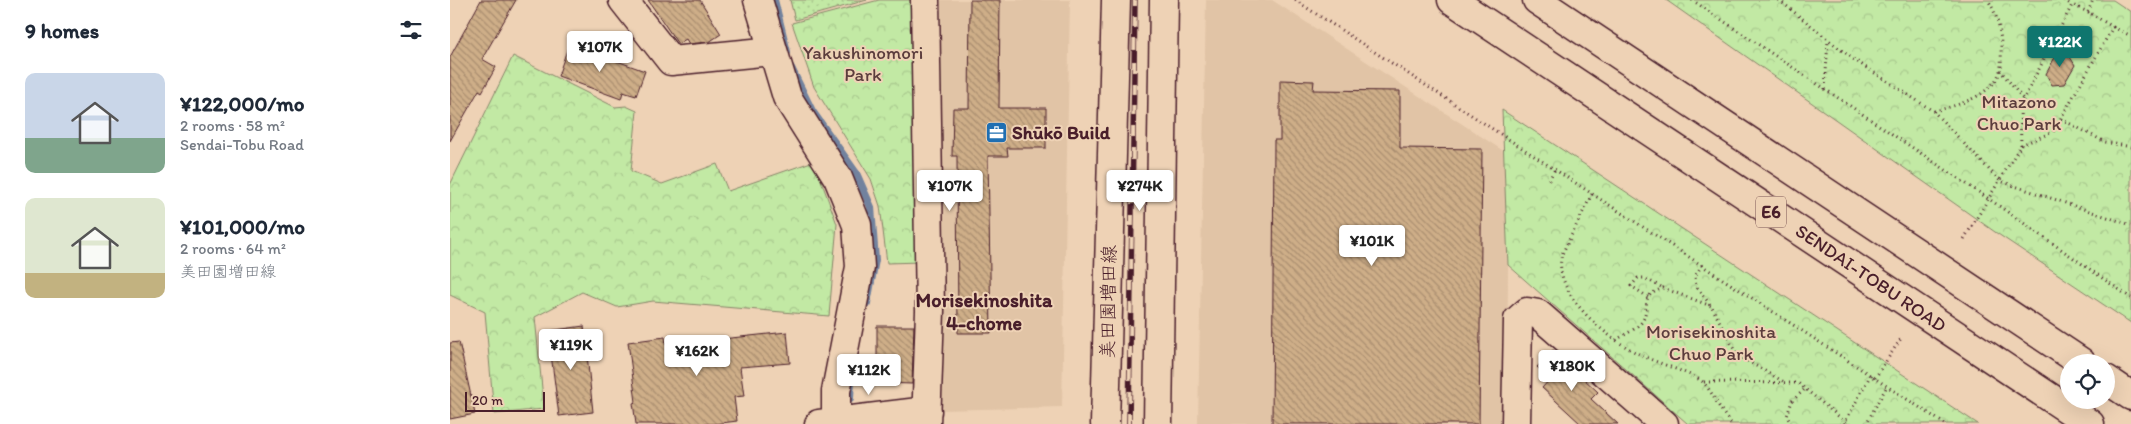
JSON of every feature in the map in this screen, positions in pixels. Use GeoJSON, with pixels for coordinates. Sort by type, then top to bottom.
{"type":"FeatureCollection","features":[{"type":"Feature","properties":{"kind":"main road"},"geometry":{"type":"LineString","coordinates":[[624,0],[671,61],[773,52]]}},
{"type":"Feature","properties":{"kind":"main road"},"geometry":{"type":"LineString","coordinates":[[758,0],[787,97],[838,178],[857,224],[860,267],[830,423],[926,417],[930,310],[925,0]]}},
{"type":"Feature","properties":{"kind":"main road","name":"美田園増田線"},"geometry":{"type":"LineString","coordinates":[[1105,424],[1116,0]]}},
{"type":"Feature","properties":{"kind":"main road"},"geometry":{"type":"LineString","coordinates":[[1158,424],[1164,0]]}},
{"type":"Feature","properties":{"kind":"main road","name":"SENDAI-TOBU ROAD"},"geometry":{"type":"LineString","coordinates":[[1452,0],[2090,424]]}},
{"type":"Feature","properties":{"kind":"main road","name":"E6"},"geometry":{"type":"LineString","coordinates":[[1537,0],[2069,354]]}},
{"type":"Feature","properties":{"kind":"main road"},"geometry":{"type":"LineString","coordinates":[[1520,421],[1518,320],[1522,314],[1533,312],[1664,424]]}},
{"type":"Feature","properties":{"kind":"main road"},"geometry":{"type":"LineString","coordinates":[[2115,385],[2131,396]]}},
{"type":"Feature","properties":{"kind":"path"},"geometry":{"type":"LineString","coordinates":[[1295,0],[1945,424]]}},
{"type":"Feature","properties":{"kind":"path"},"geometry":{"type":"LineString","coordinates":[[1692,0],[1989,199],[2131,298]]}},
{"type":"Feature","properties":{"kind":"path"},"geometry":{"type":"LineString","coordinates":[[1780,0],[1850,57],[1933,111],[2000,181],[2131,225]]}},
{"type":"Feature","properties":{"kind":"path"},"geometry":{"type":"LineString","coordinates":[[1933,111],[1976,98],[1994,81],[2000,70],[2001,39],[1995,11],[1988,0]]}},
{"type":"Feature","properties":{"kind":"path"},"geometry":{"type":"LineString","coordinates":[[2064,0],[2131,36]]}},
{"type":"Feature","properties":{"kind":"path"},"geometry":{"type":"LineString","coordinates":[[2088,12],[2093,0]]}},
{"type":"Feature","properties":{"kind":"path"},"geometry":{"type":"LineString","coordinates":[[1964,239],[2021,145],[2020,106],[2072,5]]}},
{"type":"Feature","properties":{"kind":"path"},"geometry":{"type":"LineString","coordinates":[[2021,145],[2054,132],[2113,27]]}},
{"type":"Feature","properties":{"kind":"path"},"geometry":{"type":"LineString","coordinates":[[1825,89],[1828,40]]}},
{"type":"Feature","properties":{"kind":"path"},"geometry":{"type":"LineString","coordinates":[[2000,70],[2023,99]]}},
{"type":"Feature","properties":{"kind":"path"},"geometry":{"type":"LineString","coordinates":[[2061,119],[2105,142],[2131,147]]}},
{"type":"Feature","properties":{"kind":"path"},"geometry":{"type":"LineString","coordinates":[[1549,180],[1555,170]]}},
{"type":"Feature","properties":{"kind":"path"},"geometry":{"type":"LineString","coordinates":[[1592,194],[1560,264],[1563,282],[1583,312],[1616,340],[1640,355],[1703,382],[1798,383],[1845,423],[1871,374]]}},
{"type":"Feature","properties":{"kind":"path"},"geometry":{"type":"LineString","coordinates":[[1702,265],[1694,276],[1696,286],[1712,307],[1735,351],[1744,359],[1786,383]]}},
{"type":"Feature","properties":{"kind":"path"},"geometry":{"type":"LineString","coordinates":[[1648,298],[1631,286],[1638,278],[1644,278],[1712,307]]}},
{"type":"Feature","properties":{"kind":"path"},"geometry":{"type":"LineString","coordinates":[[1616,340],[1639,326],[1644,318],[1645,301],[1652,293],[1664,288]]}},
{"type":"Feature","properties":{"kind":"path"},"geometry":{"type":"LineString","coordinates":[[1876,378],[1902,337]]}},
{"type":"Feature","properties":{"kind":"path"},"geometry":{"type":"LineString","coordinates":[[1703,382],[1722,414],[1732,424]]}},
{"type":"Feature","properties":{"kind":"path"},"geometry":{"type":"LineString","coordinates":[[1866,424],[1887,386]]}},
{"type":"Feature","properties":{"kind":"path"},"geometry":{"type":"LineString","coordinates":[[1791,424],[1787,416],[1792,400],[1805,389]]}},
{"type":"Feature","properties":{"kind":"shaded area"},"geometry":{"type":"Polygon","coordinates":[[[941,0],[1070,0],[1062,407],[940,410],[941,0]]]}},
{"type":"Feature","properties":{"kind":"shaded area"},"geometry":{"type":"Polygon","coordinates":[[[1206,0],[1272,0],[1505,152],[1508,265],[1507,424],[1198,424],[1206,0]]]}},
{"type":"Feature","properties":{"kind":"green space"},"geometry":{"type":"Polygon","coordinates":[[[790,0],[867,0],[795,20],[790,0]]]}},
{"type":"Feature","properties":{"kind":"green space","name":"Yakushinomori Park"},"geometry":{"type":"Polygon","coordinates":[[[879,0],[916,0],[920,262],[887,263],[880,206],[871,179],[814,87],[792,23],[879,0]]]}},
{"type":"Feature","properties":{"kind":"green space","name":"Mitazono Chuo Park"},"geometry":{"type":"Polygon","coordinates":[[[1666,0],[2113,0],[2131,12],[2131,323],[1995,232],[1666,0]]]}},
{"type":"Feature","properties":{"kind":"green space"},"geometry":{"type":"Polygon","coordinates":[[[513,56],[615,107],[626,106],[637,111],[631,171],[662,184],[717,164],[728,191],[814,161],[837,224],[829,316],[653,301],[617,307],[582,292],[535,317],[544,409],[494,414],[485,312],[450,295],[450,185],[513,56]]]}},
{"type":"Feature","properties":{"kind":"green space","name":"Morisekinoshita Chuo Park"},"geometry":{"type":"Polygon","coordinates":[[[1502,110],[1978,424],[1688,424],[1508,265],[1502,110]]]}},
{"type":"Feature","properties":{"kind":"building"},"geometry":{"type":"Polygon","coordinates":[[[481,0],[516,0],[482,59],[496,67],[482,92],[479,90],[450,141],[450,57],[481,0]]]}},
{"type":"Feature","properties":{"kind":"building"},"geometry":{"type":"Polygon","coordinates":[[[648,0],[700,0],[721,34],[709,42],[689,44],[686,39],[678,44],[648,0]]]}},
{"type":"Feature","properties":{"kind":"building"},"geometry":{"type":"Polygon","coordinates":[[[970,0],[1000,0],[999,108],[1046,108],[1046,148],[1007,148],[1008,156],[988,156],[991,333],[958,333],[957,156],[952,156],[953,108],[969,108],[970,0]]]}},
{"type":"Feature","properties":{"kind":"building"},"geometry":{"type":"Polygon","coordinates":[[[569,44],[645,71],[636,96],[623,92],[621,99],[558,76],[569,44]]]}},
{"type":"Feature","properties":{"kind":"building"},"geometry":{"type":"Polygon","coordinates":[[[2062,44],[2075,65],[2064,84],[2052,85],[2046,74],[2062,44]]]}},
{"type":"Feature","properties":{"kind":"building"},"geometry":{"type":"Polygon","coordinates":[[[1280,80],[1314,81],[1313,90],[1400,91],[1400,148],[1482,149],[1479,424],[1272,424],[1274,140],[1280,140],[1280,80]]]}},
{"type":"Feature","properties":{"kind":"building"},"geometry":{"type":"Polygon","coordinates":[[[584,326],[593,412],[559,416],[548,331],[584,326]]]}},
{"type":"Feature","properties":{"kind":"building"},"geometry":{"type":"Polygon","coordinates":[[[877,326],[914,326],[912,384],[883,383],[884,373],[877,372],[877,326]]]}},
{"type":"Feature","properties":{"kind":"building"},"geometry":{"type":"Polygon","coordinates":[[[787,332],[790,363],[740,367],[744,396],[734,397],[737,421],[714,424],[636,424],[633,403],[636,402],[628,342],[665,337],[666,345],[787,332]]]}},
{"type":"Feature","properties":{"kind":"building"},"geometry":{"type":"Polygon","coordinates":[[[459,342],[475,414],[450,419],[450,343],[459,342]]]}},
{"type":"Feature","properties":{"kind":"building"},"geometry":{"type":"Polygon","coordinates":[[[1553,350],[1598,392],[1591,399],[1618,424],[1581,424],[1542,388],[1550,379],[1537,367],[1553,350]]]}},
{"type":"Feature","properties":{"kind":"waterway"},"geometry":{"type":"LineString","coordinates":[[774,0],[787,52]]}},
{"type":"Feature","properties":{"kind":"waterway"},"geometry":{"type":"LineString","coordinates":[[791,68],[812,111],[856,173],[871,207],[875,260],[867,303]]}},
{"type":"Feature","properties":{"kind":"waterway"},"geometry":{"type":"LineString","coordinates":[[850,398],[851,380]]}},
{"type":"Feature","properties":{"kind":"railway"},"geometry":{"type":"LineString","coordinates":[[1129,424],[1135,0]]}},
{"type":"Feature","properties":{"kind":"place","name":"Shūkō Build"},"geometry":{"type":"Point","coordinates":[996,132]}},
{"type":"Feature","properties":{"kind":"district","name":"Morisekinoshita 4-chome"},"geometry":{"type":"Point","coordinates":[984,312]}}]}
